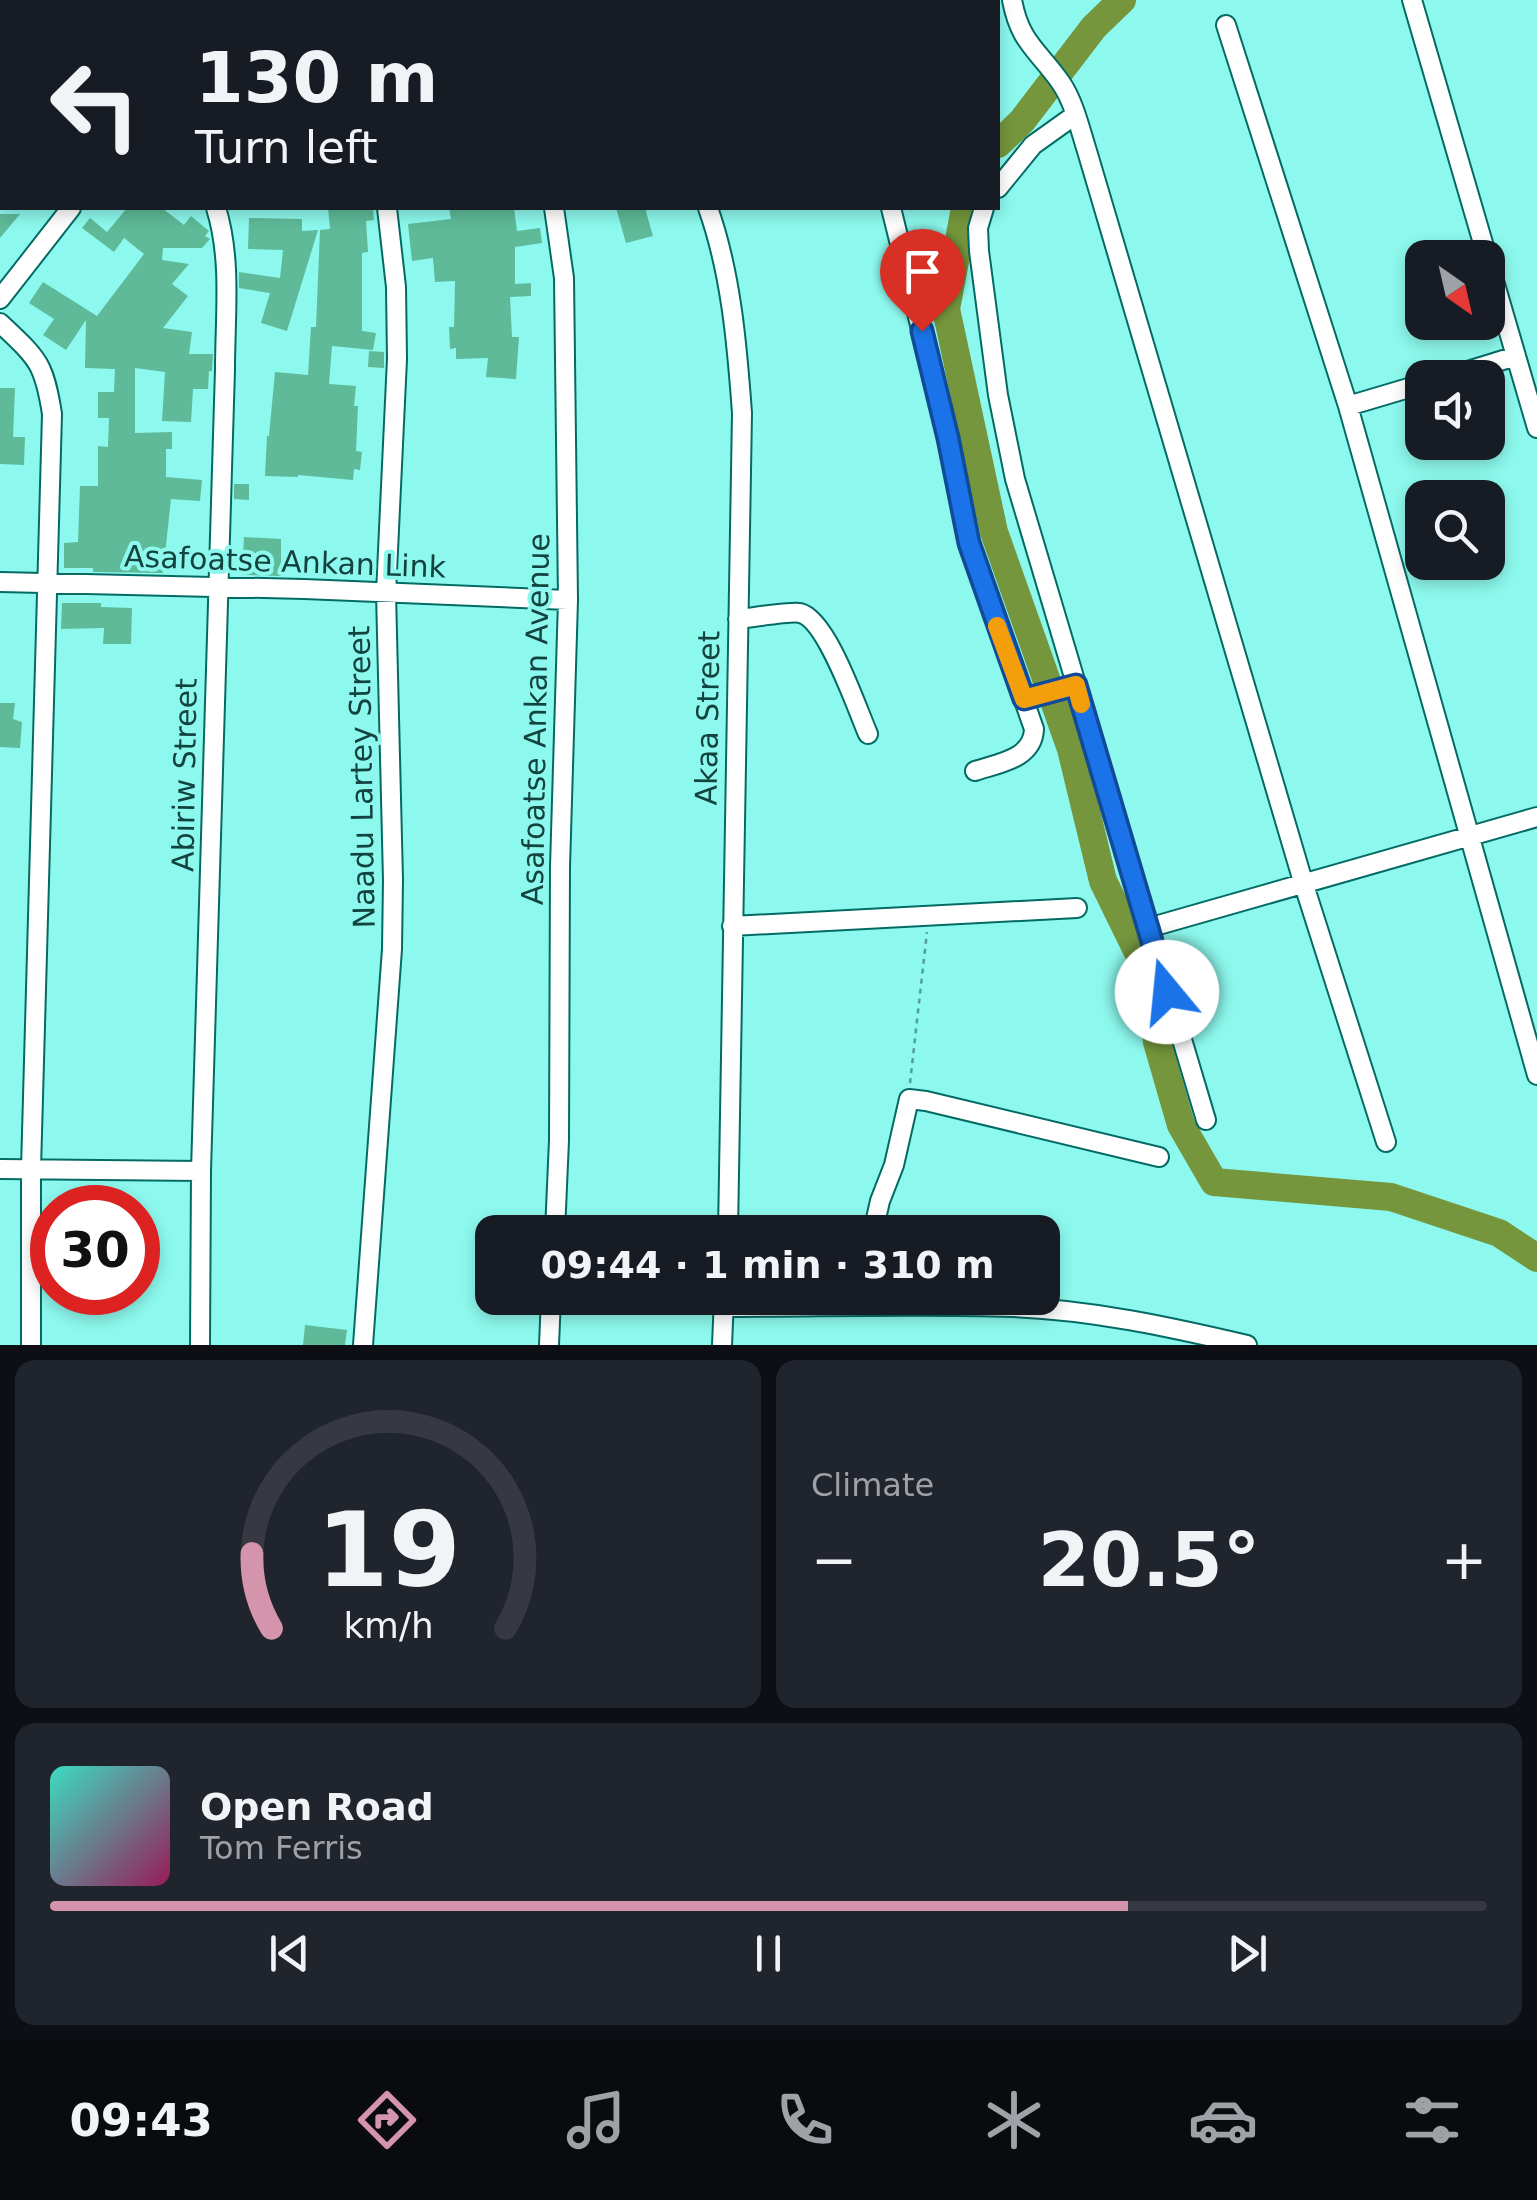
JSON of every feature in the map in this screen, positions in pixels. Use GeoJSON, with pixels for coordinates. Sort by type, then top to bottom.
{"type":"FeatureCollection","features":[{"type":"Feature","properties":{"kind":"street"},"geometry":{"type":"LineString","coordinates":[[1012,0],[1024,38],[1062,84],[1075,115],[1304,885],[1386,1142]]}},
{"type":"Feature","properties":{"kind":"street"},"geometry":{"type":"LineString","coordinates":[[1412,0],[1537,428]]}},
{"type":"Feature","properties":{"kind":"street"},"geometry":{"type":"LineString","coordinates":[[1226,25],[1348,406],[1537,1075]]}},
{"type":"Feature","properties":{"kind":"street"},"geometry":{"type":"LineString","coordinates":[[1000,186],[1032,146],[1075,115]]}},
{"type":"Feature","properties":{"kind":"street"},"geometry":{"type":"LineString","coordinates":[[0,298],[69,210]]}},
{"type":"Feature","properties":{"kind":"street","name":"Abiriw Street"},"geometry":{"type":"LineString","coordinates":[[200,1345],[226,260],[217,210]]}},
{"type":"Feature","properties":{"kind":"street","name":"Naadu Lartey Street"},"geometry":{"type":"LineString","coordinates":[[363,1345],[392,948],[386,593],[398,360],[396,286],[387,210]]}},
{"type":"Feature","properties":{"kind":"street","name":"Asafoatse Ankan Avenue"},"geometry":{"type":"LineString","coordinates":[[554,210],[564,278],[568,600],[555,1215]]}},
{"type":"Feature","properties":{"kind":"street","name":"Akaa Street"},"geometry":{"type":"LineString","coordinates":[[709,210],[729,294],[742,413],[728,1215]]}},
{"type":"Feature","properties":{"kind":"street"},"geometry":{"type":"LineString","coordinates":[[891,210],[948,438],[969,543],[1030,697],[1034,741],[1026,752],[974,771]]}},
{"type":"Feature","properties":{"kind":"street"},"geometry":{"type":"LineString","coordinates":[[983,210],[978,228],[978,252],[998,395],[1015,480],[1070,687],[1206,1120]]}},
{"type":"Feature","properties":{"kind":"street"},"geometry":{"type":"LineString","coordinates":[[0,323],[34,354],[46,380],[52,414],[30,1169],[31,1345]]}},
{"type":"Feature","properties":{"kind":"street"},"geometry":{"type":"LineString","coordinates":[[1503,360],[1516,356]]}},
{"type":"Feature","properties":{"kind":"street"},"geometry":{"type":"LineString","coordinates":[[1348,406],[1405,389]]}},
{"type":"Feature","properties":{"kind":"street","name":"Asafoatse Ankan Link"},"geometry":{"type":"LineString","coordinates":[[0,582],[568,600]]}},
{"type":"Feature","properties":{"kind":"street"},"geometry":{"type":"LineString","coordinates":[[738,619],[800,613],[810,619],[830,645],[868,734]]}},
{"type":"Feature","properties":{"kind":"street"},"geometry":{"type":"LineString","coordinates":[[1030,697],[1070,687]]}},
{"type":"Feature","properties":{"kind":"street"},"geometry":{"type":"LineString","coordinates":[[1148,928],[1537,817]]}},
{"type":"Feature","properties":{"kind":"street"},"geometry":{"type":"LineString","coordinates":[[732,926],[1077,908]]}},
{"type":"Feature","properties":{"kind":"street"},"geometry":{"type":"LineString","coordinates":[[877,1215],[894,1165],[908,1099],[1159,1157]]}},
{"type":"Feature","properties":{"kind":"street"},"geometry":{"type":"LineString","coordinates":[[0,1169],[202,1171]]}},
{"type":"Feature","properties":{"kind":"street"},"geometry":{"type":"LineString","coordinates":[[1060,1312],[1176,1329],[1246,1345]]}},
{"type":"Feature","properties":{"kind":"street"},"geometry":{"type":"LineString","coordinates":[[549,1345],[551,1315]]}},
{"type":"Feature","properties":{"kind":"street"},"geometry":{"type":"LineString","coordinates":[[722,1345],[723,1315]]}},
{"type":"Feature","properties":{"kind":"path"},"geometry":{"type":"LineString","coordinates":[[908,1099],[928,916]]}},
{"type":"Feature","properties":{"kind":"building"},"geometry":{"type":"Polygon","coordinates":[[[125,210],[165,210],[184,225],[191,216],[209,231],[205,236],[210,239],[202,248],[163,248],[162,260],[189,264],[172,284],[188,296],[163,328],[192,332],[189,354],[213,354],[208,389],[193,389],[191,422],[162,421],[165,372],[135,368],[135,433],[172,432],[172,449],[166,449],[166,477],[202,480],[200,501],[171,499],[163,573],[64,568],[64,543],[78,542],[80,486],[98,486],[98,446],[108,447],[109,418],[98,418],[98,392],[114,392],[115,369],[85,368],[86,320],[66,350],[43,335],[54,319],[29,303],[43,282],[97,316],[144,254],[124,238],[114,252],[82,228],[90,218],[107,232],[125,210]]]}},
{"type":"Feature","properties":{"kind":"building"},"geometry":{"type":"Polygon","coordinates":[[[328,210],[373,210],[374,220],[366,221],[368,252],[362,253],[362,331],[376,333],[373,350],[332,346],[329,384],[356,386],[356,451],[362,452],[360,470],[354,469],[353,480],[265,476],[275,372],[308,375],[311,327],[316,327],[320,230],[330,229],[328,210]]]}},
{"type":"Feature","properties":{"kind":"building"},"geometry":{"type":"Polygon","coordinates":[[[449,210],[514,210],[517,231],[540,228],[542,243],[515,247],[515,284],[531,283],[531,296],[510,297],[512,337],[519,337],[516,379],[486,377],[488,358],[456,359],[456,348],[450,349],[449,327],[454,327],[455,281],[435,282],[433,258],[412,261],[408,224],[451,219],[449,210]]]}},
{"type":"Feature","properties":{"kind":"building"},"geometry":{"type":"Polygon","coordinates":[[[617,210],[646,210],[653,236],[626,243],[617,210]]]}},
{"type":"Feature","properties":{"kind":"building"},"geometry":{"type":"Polygon","coordinates":[[[0,214],[20,214],[0,238],[0,214]]]}},
{"type":"Feature","properties":{"kind":"building"},"geometry":{"type":"Polygon","coordinates":[[[249,218],[302,219],[302,231],[318,230],[287,331],[261,323],[270,293],[239,288],[239,272],[280,278],[283,250],[248,249],[249,218]]]}},
{"type":"Feature","properties":{"kind":"building"},"geometry":{"type":"Polygon","coordinates":[[[369,351],[384,352],[384,368],[368,367],[369,351]]]}},
{"type":"Feature","properties":{"kind":"building"},"geometry":{"type":"Polygon","coordinates":[[[0,388],[15,388],[13,437],[25,437],[24,465],[0,464],[0,388]]]}},
{"type":"Feature","properties":{"kind":"building"},"geometry":{"type":"Polygon","coordinates":[[[234,484],[249,484],[249,500],[234,499],[234,484]]]}},
{"type":"Feature","properties":{"kind":"building"},"geometry":{"type":"Polygon","coordinates":[[[244,537],[281,539],[281,576],[242,575],[244,537]]]}},
{"type":"Feature","properties":{"kind":"building"},"geometry":{"type":"Polygon","coordinates":[[[62,603],[132,608],[131,644],[103,644],[104,628],[61,629],[62,603]]]}},
{"type":"Feature","properties":{"kind":"building"},"geometry":{"type":"Polygon","coordinates":[[[0,703],[15,703],[13,719],[22,722],[20,748],[0,747],[0,703]]]}},
{"type":"Feature","properties":{"kind":"building"},"geometry":{"type":"Polygon","coordinates":[[[305,1325],[347,1330],[345,1345],[303,1345],[305,1325]]]}},
{"type":"Feature","properties":{"kind":"waterway"},"geometry":{"type":"LineString","coordinates":[[1000,142],[1022,121],[1094,27],[1122,0]]}},
{"type":"Feature","properties":{"kind":"waterway"},"geometry":{"type":"LineString","coordinates":[[965,210],[946,309],[994,532],[1071,749],[1103,881],[1150,977],[1157,1042],[1181,1125],[1214,1182],[1391,1197],[1499,1233],[1537,1258]]}},
{"type":"Feature","properties":{"kind":"slow traffic"},"geometry":{"type":"LineString","coordinates":[[997,626],[1024,699],[1076,685],[1081,704]]}},
{"type":"Feature","properties":{"kind":"route"},"geometry":{"type":"LineString","coordinates":[[922,331],[969,543],[1024,699],[1076,685],[1167,992]]}}]}
